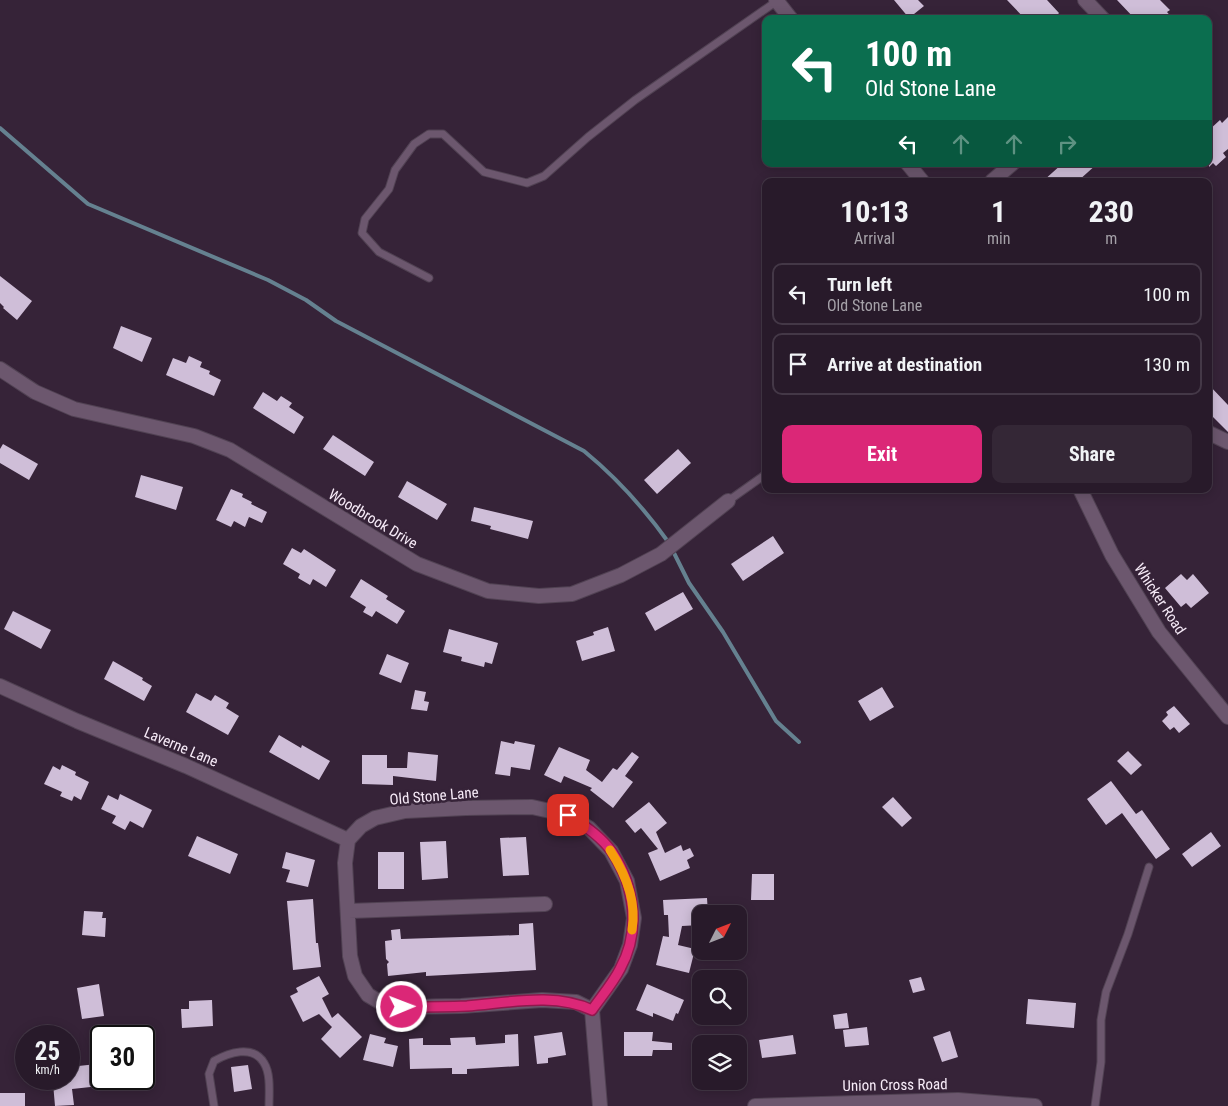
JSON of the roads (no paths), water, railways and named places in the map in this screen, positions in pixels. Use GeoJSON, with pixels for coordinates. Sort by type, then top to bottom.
{"type":"FeatureCollection","features":[{"type":"Feature","properties":{"kind":"street"},"geometry":{"type":"LineString","coordinates":[[1085,0],[1099,15]]}},
{"type":"Feature","properties":{"kind":"street"},"geometry":{"type":"LineString","coordinates":[[776,1],[788,15]]}},
{"type":"Feature","properties":{"kind":"street"},"geometry":{"type":"LineString","coordinates":[[910,167],[920,178]]}},
{"type":"Feature","properties":{"kind":"street"},"geometry":{"type":"LineString","coordinates":[[996,178],[1008,167]]}},
{"type":"Feature","properties":{"kind":"street","name":"Woodbrook Drive"},"geometry":{"type":"LineString","coordinates":[[0,369],[35,392],[74,409],[194,436],[230,450],[417,564],[488,591],[539,596],[572,594],[621,575],[661,554],[728,501]]}},
{"type":"Feature","properties":{"kind":"street"},"geometry":{"type":"LineString","coordinates":[[1212,434],[1228,442]]}},
{"type":"Feature","properties":{"kind":"street","name":"Whicker Road"},"geometry":{"type":"LineString","coordinates":[[1082,493],[1112,555],[1159,632],[1228,717]]}},
{"type":"Feature","properties":{"kind":"street","name":"Laverne Lane"},"geometry":{"type":"LineString","coordinates":[[0,686],[77,721],[186,766],[348,840]]}},
{"type":"Feature","properties":{"kind":"street","name":"Old Stone Lane"},"geometry":{"type":"LineString","coordinates":[[348,840],[361,826],[375,818],[405,811],[532,807],[568,815],[589,828],[611,851],[627,881],[634,918],[630,945],[621,968],[592,1010]]}},
{"type":"Feature","properties":{"kind":"street"},"geometry":{"type":"LineString","coordinates":[[348,840],[345,863],[350,956],[355,976],[368,995],[385,1005],[402,1007],[461,1006],[542,1000],[576,1002],[592,1010],[600,1106]]}},
{"type":"Feature","properties":{"kind":"street"},"geometry":{"type":"LineString","coordinates":[[349,911],[545,904]]}},
{"type":"Feature","properties":{"kind":"street","name":"Union Cross Road"},"geometry":{"type":"LineString","coordinates":[[755,1106],[957,1103],[1035,1106]]}},
{"type":"Feature","properties":{"kind":"lane"},"geometry":{"type":"LineString","coordinates":[[429,278],[379,252],[362,233],[364,219],[389,189],[395,170],[414,144],[429,134],[443,134],[484,172],[527,183],[544,176],[588,137],[636,100],[776,1]]}},
{"type":"Feature","properties":{"kind":"lane"},"geometry":{"type":"LineString","coordinates":[[728,501],[762,477]]}},
{"type":"Feature","properties":{"kind":"lane"},"geometry":{"type":"LineString","coordinates":[[1095,1106],[1101,1062],[1101,1020],[1106,992],[1128,934],[1149,867]]}},
{"type":"Feature","properties":{"kind":"lane"},"geometry":{"type":"LineString","coordinates":[[214,1106],[209,1074],[214,1061],[226,1054],[242,1052],[254,1054],[264,1063],[268,1081],[269,1106]]}},
{"type":"Feature","properties":{"kind":"waterway"},"geometry":{"type":"LineString","coordinates":[[0,128],[88,204],[268,280],[306,300],[336,321],[584,451],[630,494],[669,543]]}},
{"type":"Feature","properties":{"kind":"waterway"},"geometry":{"type":"LineString","coordinates":[[672,549],[689,583],[723,632],[776,721],[799,742]]}}]}
